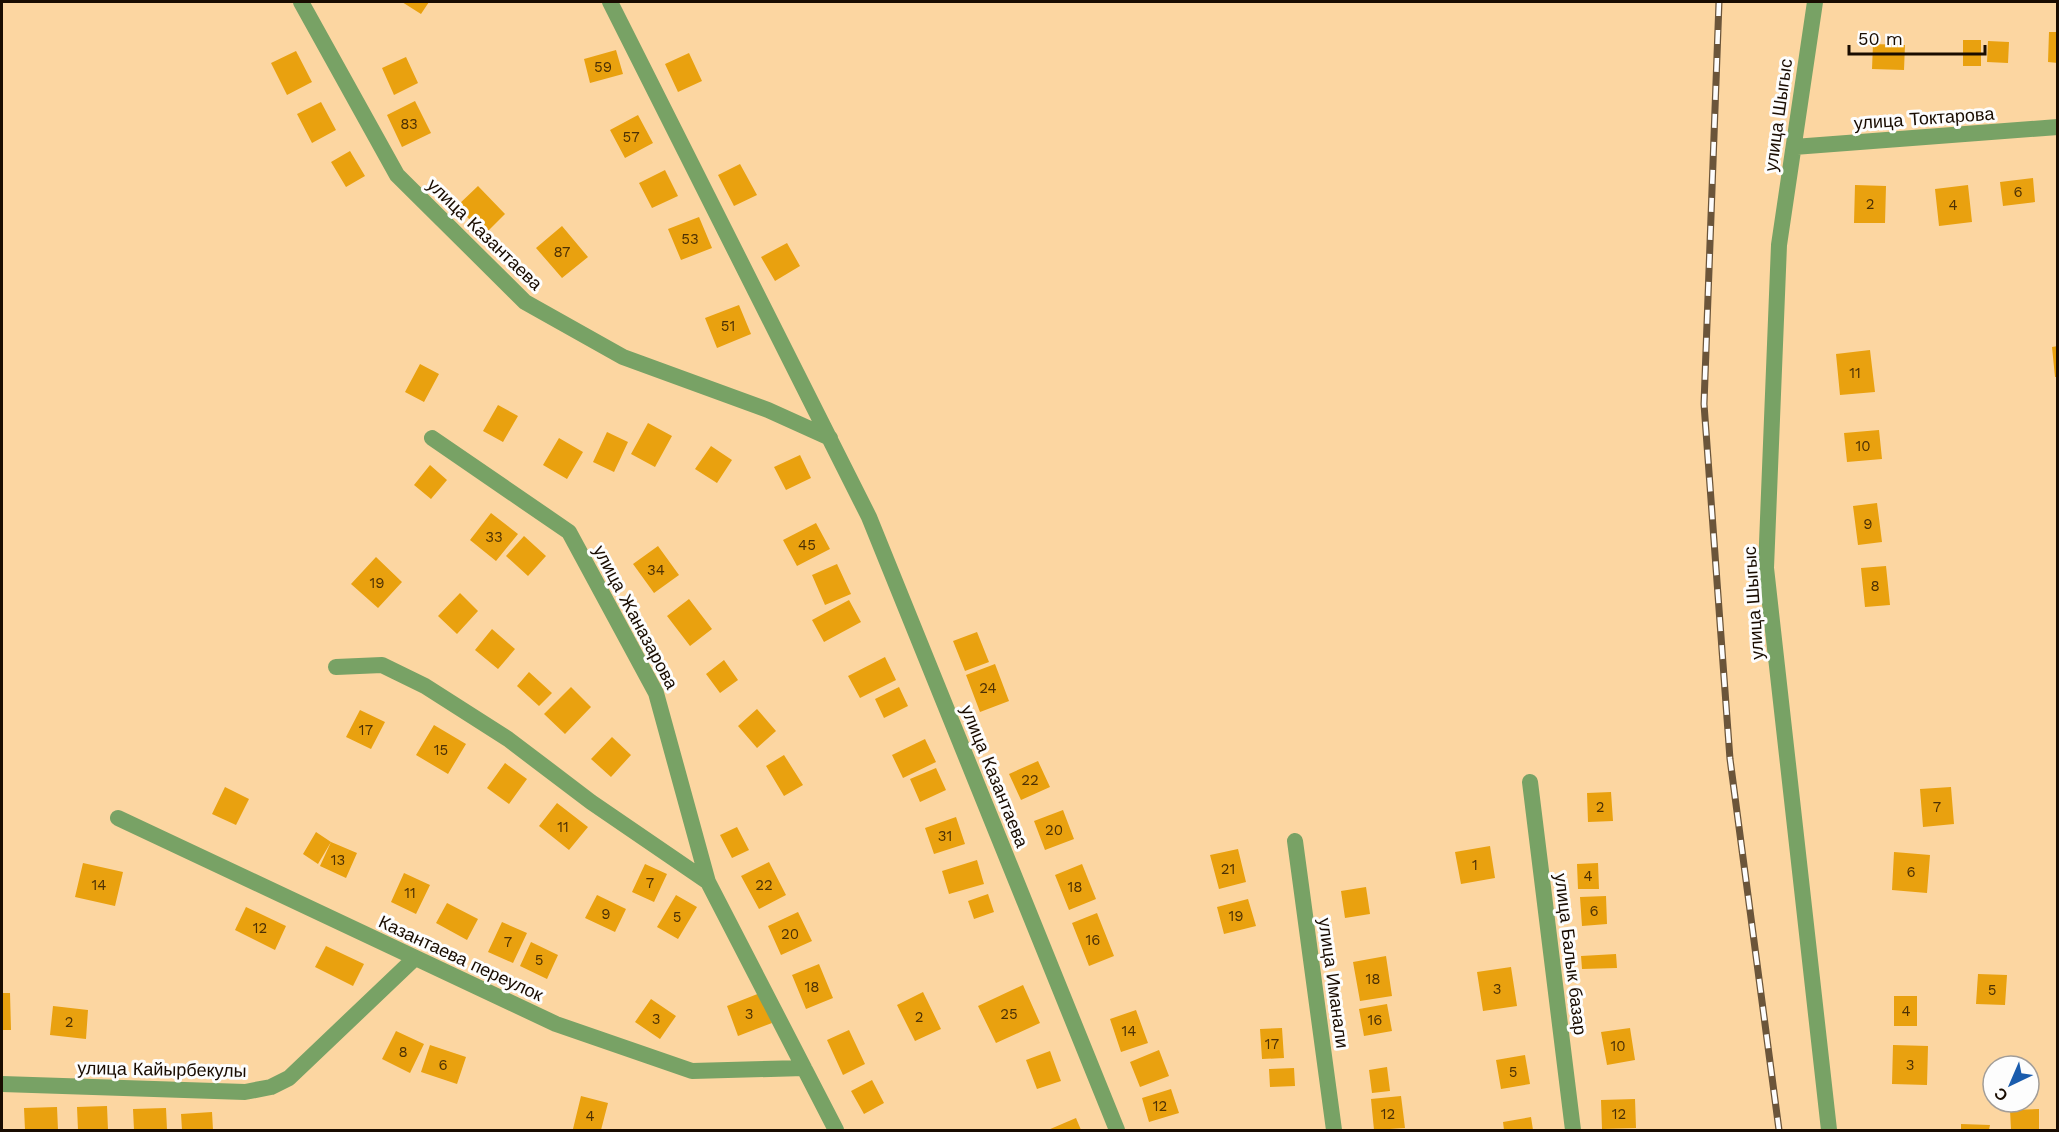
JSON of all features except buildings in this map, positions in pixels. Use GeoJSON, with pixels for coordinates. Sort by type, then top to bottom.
{"type":"FeatureCollection","features":[{"type":"Feature","properties":{"kind":"street","name":"улица Казантаева"},"geometry":{"type":"LineString","coordinates":[[301,2],[397,175],[525,302],[623,357],[768,410],[830,438]]}},
{"type":"Feature","properties":{"kind":"street","name":"улица Казантаева"},"geometry":{"type":"LineString","coordinates":[[610,2],[869,517],[1117,1131]]}},
{"type":"Feature","properties":{"kind":"street","name":"улица Шыгыс"},"geometry":{"type":"LineString","coordinates":[[1815,2],[1779,245],[1766,568],[1829,1131]]}},
{"type":"Feature","properties":{"kind":"street","name":"улица Токтарова"},"geometry":{"type":"LineString","coordinates":[[1794,147],[2058,127]]}},
{"type":"Feature","properties":{"kind":"street","name":"улица Жаназарова"},"geometry":{"type":"LineString","coordinates":[[432,438],[569,532],[656,693],[708,882],[836,1131]]}},
{"type":"Feature","properties":{"kind":"street","name":"улица Жаназарова"},"geometry":{"type":"LineString","coordinates":[[336,667],[382,665],[425,686],[508,739],[591,802],[708,882]]}},
{"type":"Feature","properties":{"kind":"street","name":"улица Балык базар"},"geometry":{"type":"LineString","coordinates":[[1530,782],[1573,1131]]}},
{"type":"Feature","properties":{"kind":"street","name":"Казантаева переулок"},"geometry":{"type":"LineString","coordinates":[[118,818],[556,1024],[692,1071],[804,1068]]}},
{"type":"Feature","properties":{"kind":"street","name":"улица Иманали"},"geometry":{"type":"LineString","coordinates":[[1295,841],[1334,1131]]}},
{"type":"Feature","properties":{"kind":"street","name":"улица Кайырбекулы"},"geometry":{"type":"LineString","coordinates":[[2,1084],[245,1092],[271,1087],[289,1078],[415,958]]}},
{"type":"Feature","properties":{"kind":"railway"},"geometry":{"type":"LineString","coordinates":[[1719,2],[1704,404],[1730,759],[1779,1130]]}}]}
